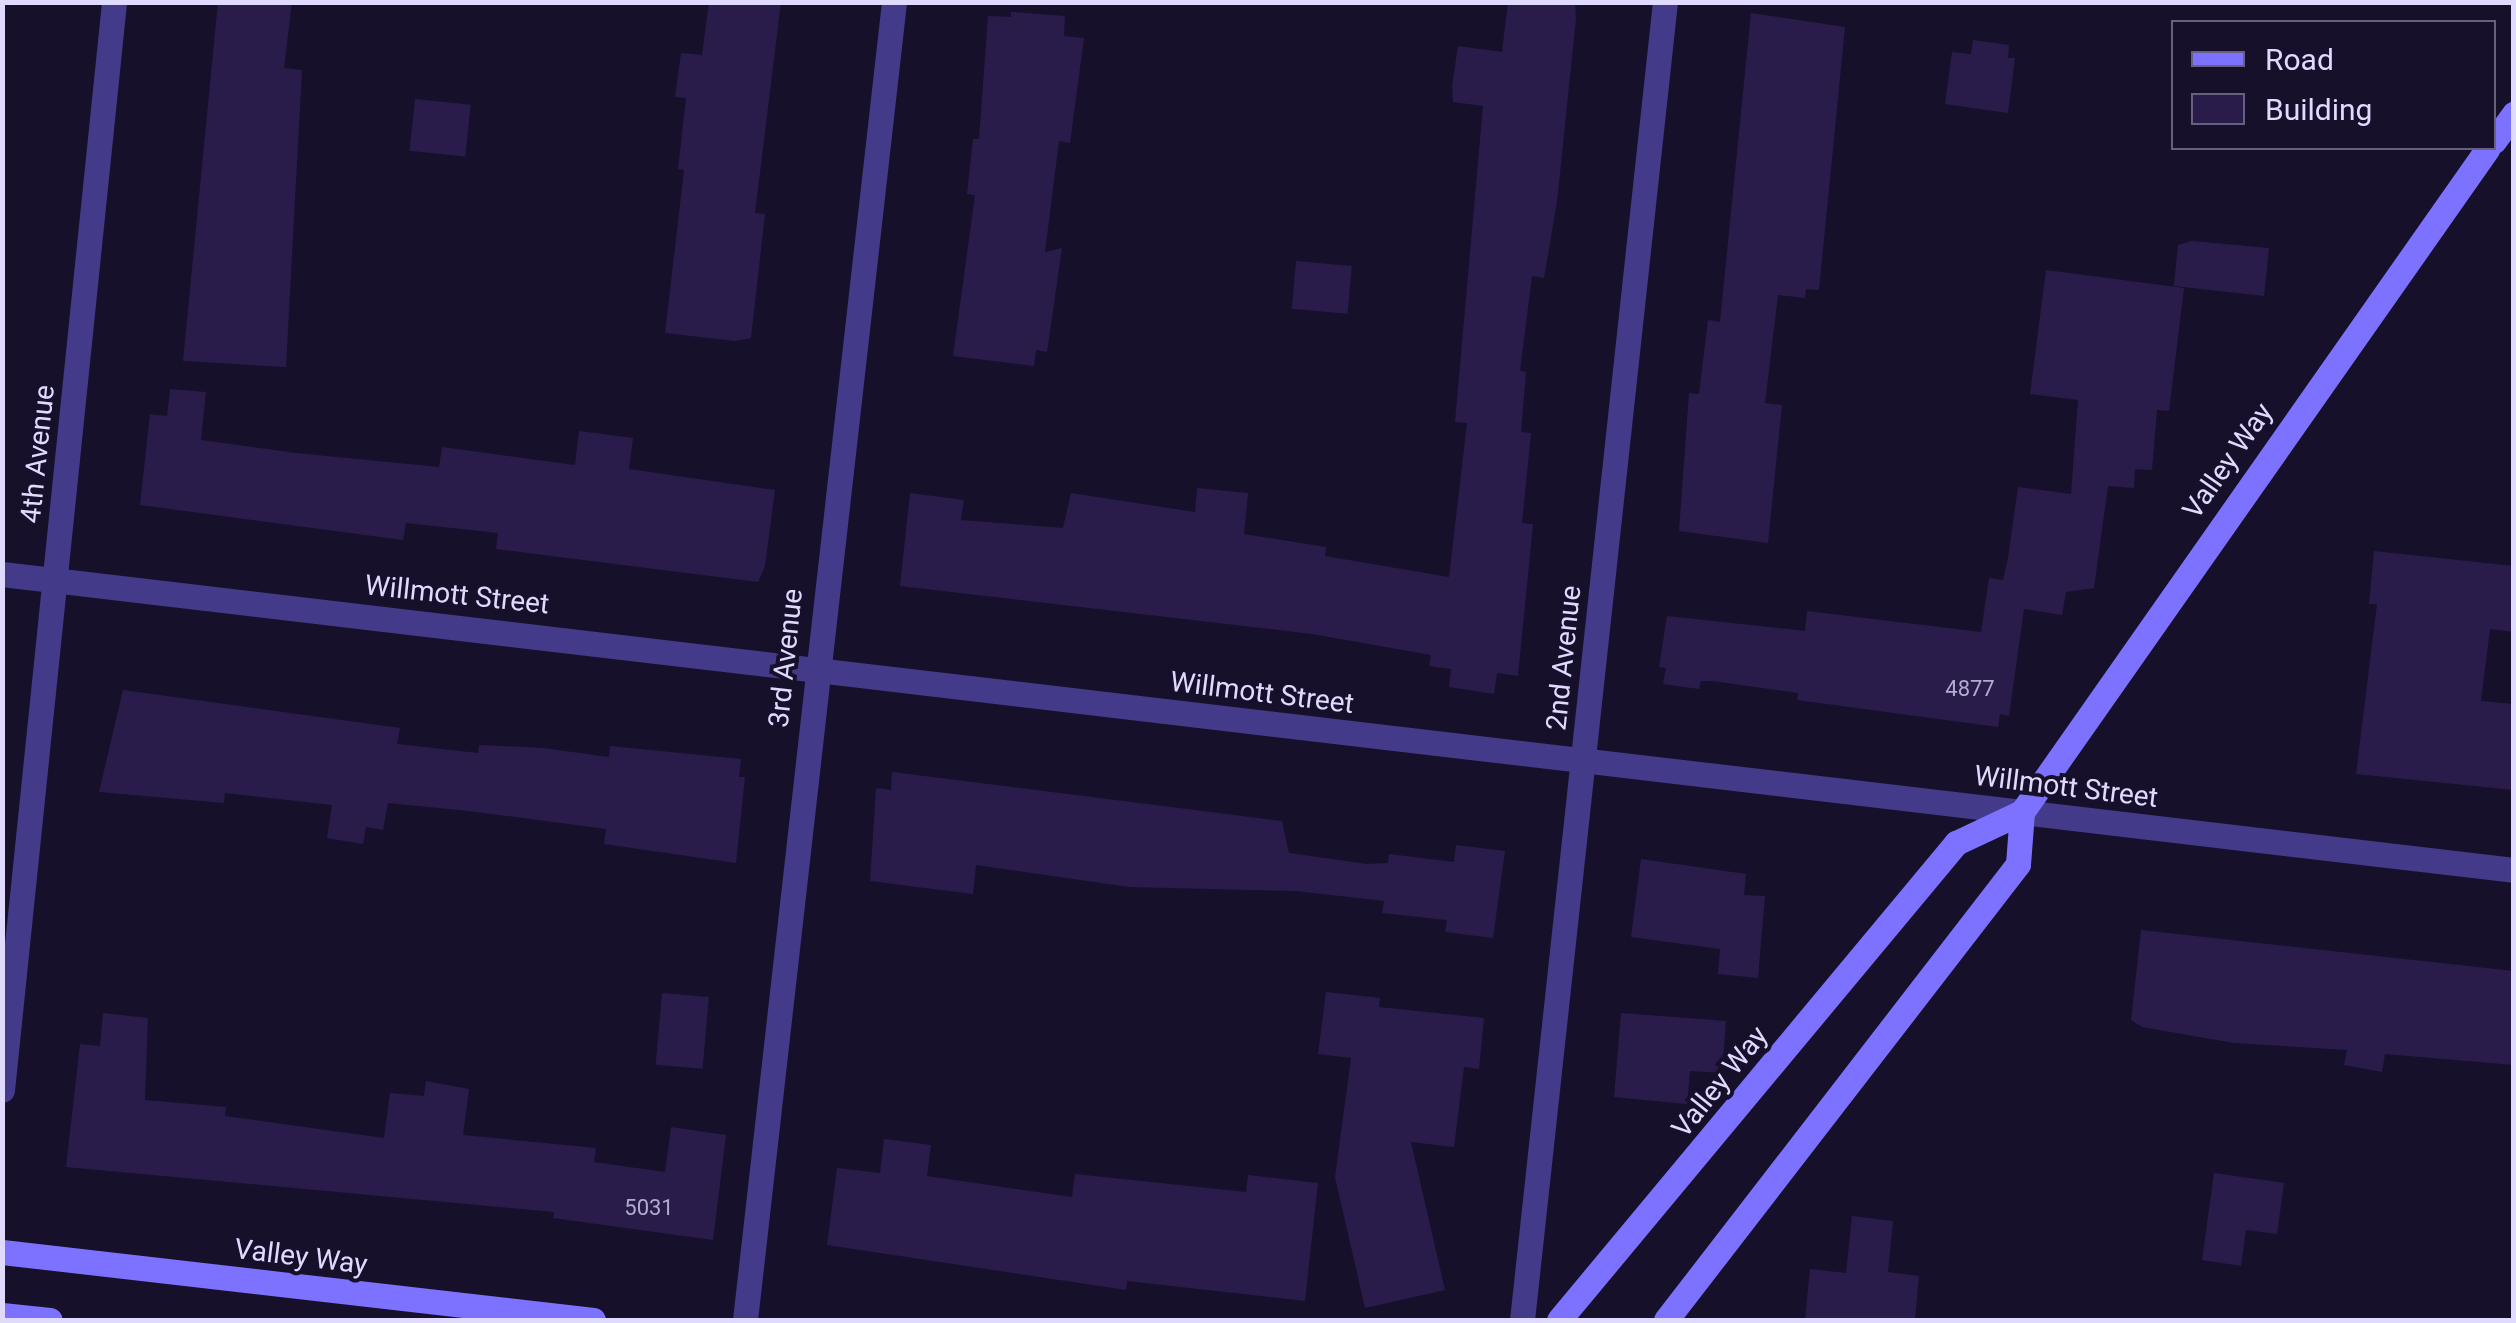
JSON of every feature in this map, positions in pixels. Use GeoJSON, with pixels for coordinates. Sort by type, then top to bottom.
{"type":"FeatureCollection","features":[{"type":"Feature","properties":{"kind":"street","name":"4th Avenue"},"geometry":{"type":"LineString","coordinates":[[2,1090],[114,2]]}},
{"type":"Feature","properties":{"kind":"street","name":"3rd Avenue"},"geometry":{"type":"LineString","coordinates":[[744,1320],[815,665],[894,2]]}},
{"type":"Feature","properties":{"kind":"street","name":"2nd Avenue"},"geometry":{"type":"LineString","coordinates":[[1522,1320],[1665,2]]}},
{"type":"Feature","properties":{"kind":"street"},"geometry":{"type":"LineString","coordinates":[[2496,137],[2514,113]]}},
{"type":"Feature","properties":{"kind":"street","name":"Valley Way"},"geometry":{"type":"LineString","coordinates":[[1558,1320],[1956,843],[2022,812],[2487,150]]}},
{"type":"Feature","properties":{"kind":"street","name":"Willmott Street"},"geometry":{"type":"LineString","coordinates":[[2,574],[815,665],[1582,765],[2514,870]]}},
{"type":"Feature","properties":{"kind":"street"},"geometry":{"type":"LineString","coordinates":[[1666,1320],[2018,864],[2022,812]]}},
{"type":"Feature","properties":{"kind":"street","name":"Valley Way"},"geometry":{"type":"LineString","coordinates":[[2,1252],[592,1320]]}},
{"type":"Feature","properties":{"kind":"street"},"geometry":{"type":"LineString","coordinates":[[2,1315],[50,1320]]}},
{"type":"Feature","properties":{"kind":"building"},"geometry":{"type":"Polygon","coordinates":[[[218,2],[292,2],[284,68],[302,70],[286,367],[183,361],[218,2]]]}},
{"type":"Feature","properties":{"kind":"building"},"geometry":{"type":"Polygon","coordinates":[[[709,2],[781,2],[755,213],[765,214],[751,338],[735,341],[665,333],[684,170],[678,169],[686,98],[675,97],[681,53],[702,55],[709,2]]]}},
{"type":"Feature","properties":{"kind":"building"},"geometry":{"type":"Polygon","coordinates":[[[1508,2],[1575,2],[1576,19],[1557,202],[1544,278],[1532,276],[1520,371],[1526,372],[1521,432],[1531,433],[1522,523],[1533,524],[1518,676],[1497,673],[1494,694],[1449,687],[1451,669],[1429,666],[1431,655],[1312,634],[900,586],[910,493],[964,500],[961,520],[1063,528],[1071,493],[1195,512],[1197,488],[1248,493],[1244,534],[1326,547],[1325,556],[1449,577],[1467,423],[1455,422],[1483,106],[1453,102],[1452,86],[1458,46],[1502,52],[1508,2]]]}},
{"type":"Feature","properties":{"kind":"building"},"geometry":{"type":"Polygon","coordinates":[[[1011,12],[1065,16],[1064,36],[1084,38],[1070,143],[1059,141],[1045,252],[1062,248],[1047,352],[1036,350],[1034,366],[953,356],[975,195],[967,194],[973,139],[979,139],[988,16],[1011,17],[1011,12]]]}},
{"type":"Feature","properties":{"kind":"building"},"geometry":{"type":"Polygon","coordinates":[[[1751,13],[1845,27],[1819,290],[1806,289],[1805,298],[1778,295],[1765,403],[1782,405],[1768,543],[1679,531],[1689,393],[1699,394],[1708,320],[1720,322],[1751,13]]]}},
{"type":"Feature","properties":{"kind":"building"},"geometry":{"type":"Polygon","coordinates":[[[1973,40],[2009,45],[2008,58],[2015,58],[2008,113],[1945,104],[1952,52],[1971,54],[1973,40]]]}},
{"type":"Feature","properties":{"kind":"building"},"geometry":{"type":"Polygon","coordinates":[[[415,99],[471,105],[465,157],[410,151],[415,99]]]}},
{"type":"Feature","properties":{"kind":"building"},"geometry":{"type":"Polygon","coordinates":[[[2192,241],[2269,248],[2264,296],[2174,286],[2178,245],[2192,241]]]}},
{"type":"Feature","properties":{"kind":"building"},"geometry":{"type":"Polygon","coordinates":[[[1296,261],[1352,266],[1348,314],[1292,309],[1296,261]]]}},
{"type":"Feature","properties":{"kind":"building"},"geometry":{"type":"Polygon","coordinates":[[[2046,270],[2184,288],[2169,411],[2157,410],[2152,470],[2135,469],[2134,488],[2108,486],[2094,588],[2066,592],[2062,615],[2024,609],[2009,716],[2000,714],[1998,727],[1797,700],[1798,693],[1713,681],[1701,681],[1699,689],[1663,684],[1666,668],[1659,667],[1667,616],[1805,631],[1807,611],[1981,632],[1989,578],[2003,580],[2018,487],[2071,494],[2078,400],[2030,394],[2046,270]]]}},
{"type":"Feature","properties":{"kind":"building"},"geometry":{"type":"Polygon","coordinates":[[[170,389],[206,392],[201,440],[296,453],[439,467],[442,447],[575,465],[579,431],[633,438],[629,469],[775,490],[765,566],[758,582],[496,549],[498,533],[406,523],[403,540],[140,505],[150,414],[167,416],[170,389]]]}},
{"type":"Feature","properties":{"kind":"building"},"geometry":{"type":"Polygon","coordinates":[[[2374,551],[2514,566],[2514,632],[2490,629],[2481,701],[2514,704],[2514,790],[2356,774],[2377,604],[2369,604],[2374,551]]]}},
{"type":"Feature","properties":{"kind":"building"},"geometry":{"type":"Polygon","coordinates":[[[123,690],[400,728],[397,744],[478,753],[479,745],[543,748],[609,757],[610,746],[741,759],[739,777],[745,777],[736,863],[604,844],[606,829],[388,803],[383,830],[366,827],[363,844],[327,838],[332,805],[225,793],[224,803],[99,792],[123,690]]]}},
{"type":"Feature","properties":{"kind":"building"},"geometry":{"type":"Polygon","coordinates":[[[892,772],[1282,821],[1289,853],[1367,864],[1388,863],[1389,854],[1454,862],[1456,845],[1505,851],[1493,938],[1445,932],[1447,920],[1382,913],[1384,901],[1296,891],[1129,887],[976,865],[973,894],[870,881],[876,788],[891,790],[892,772]]]}},
{"type":"Feature","properties":{"kind":"building"},"geometry":{"type":"Polygon","coordinates":[[[1641,859],[1746,874],[1744,895],[1765,896],[1758,978],[1718,974],[1720,949],[1631,937],[1641,859]]]}},
{"type":"Feature","properties":{"kind":"building"},"geometry":{"type":"Polygon","coordinates":[[[2141,930],[2514,971],[2514,1065],[2385,1054],[2382,1072],[2344,1065],[2347,1050],[2234,1043],[2142,1027],[2131,1020],[2141,930]]]}},
{"type":"Feature","properties":{"kind":"building"},"geometry":{"type":"Polygon","coordinates":[[[1326,992],[1380,998],[1379,1007],[1484,1018],[1479,1069],[1464,1067],[1454,1147],[1411,1142],[1445,1290],[1365,1308],[1335,1177],[1351,1058],[1318,1054],[1326,992]]]}},
{"type":"Feature","properties":{"kind":"building"},"geometry":{"type":"Polygon","coordinates":[[[662,993],[709,997],[703,1069],[656,1065],[662,993]]]}},
{"type":"Feature","properties":{"kind":"building"},"geometry":{"type":"Polygon","coordinates":[[[103,1013],[148,1018],[145,1100],[226,1107],[225,1116],[384,1138],[390,1093],[424,1096],[426,1081],[469,1089],[463,1135],[596,1148],[594,1162],[665,1172],[671,1127],[726,1135],[713,1240],[553,1218],[554,1212],[66,1167],[80,1044],[100,1046],[103,1013]]]}},
{"type":"Feature","properties":{"kind":"building"},"geometry":{"type":"Polygon","coordinates":[[[1621,1013],[1726,1021],[1722,1073],[1690,1071],[1687,1104],[1614,1097],[1621,1013]]]}},
{"type":"Feature","properties":{"kind":"building"},"geometry":{"type":"Polygon","coordinates":[[[884,1139],[931,1145],[927,1176],[1072,1197],[1075,1174],[1246,1192],[1248,1175],[1318,1183],[1305,1301],[1127,1281],[1126,1290],[827,1245],[837,1168],[880,1173],[884,1139]]]}},
{"type":"Feature","properties":{"kind":"building"},"geometry":{"type":"Polygon","coordinates":[[[2214,1173],[2284,1183],[2277,1234],[2246,1230],[2241,1266],[2202,1260],[2214,1173]]]}},
{"type":"Feature","properties":{"kind":"building"},"geometry":{"type":"Polygon","coordinates":[[[1852,1216],[1893,1221],[1888,1272],[1919,1276],[1915,1320],[1805,1320],[1810,1269],[1846,1273],[1852,1216]]]}}]}
